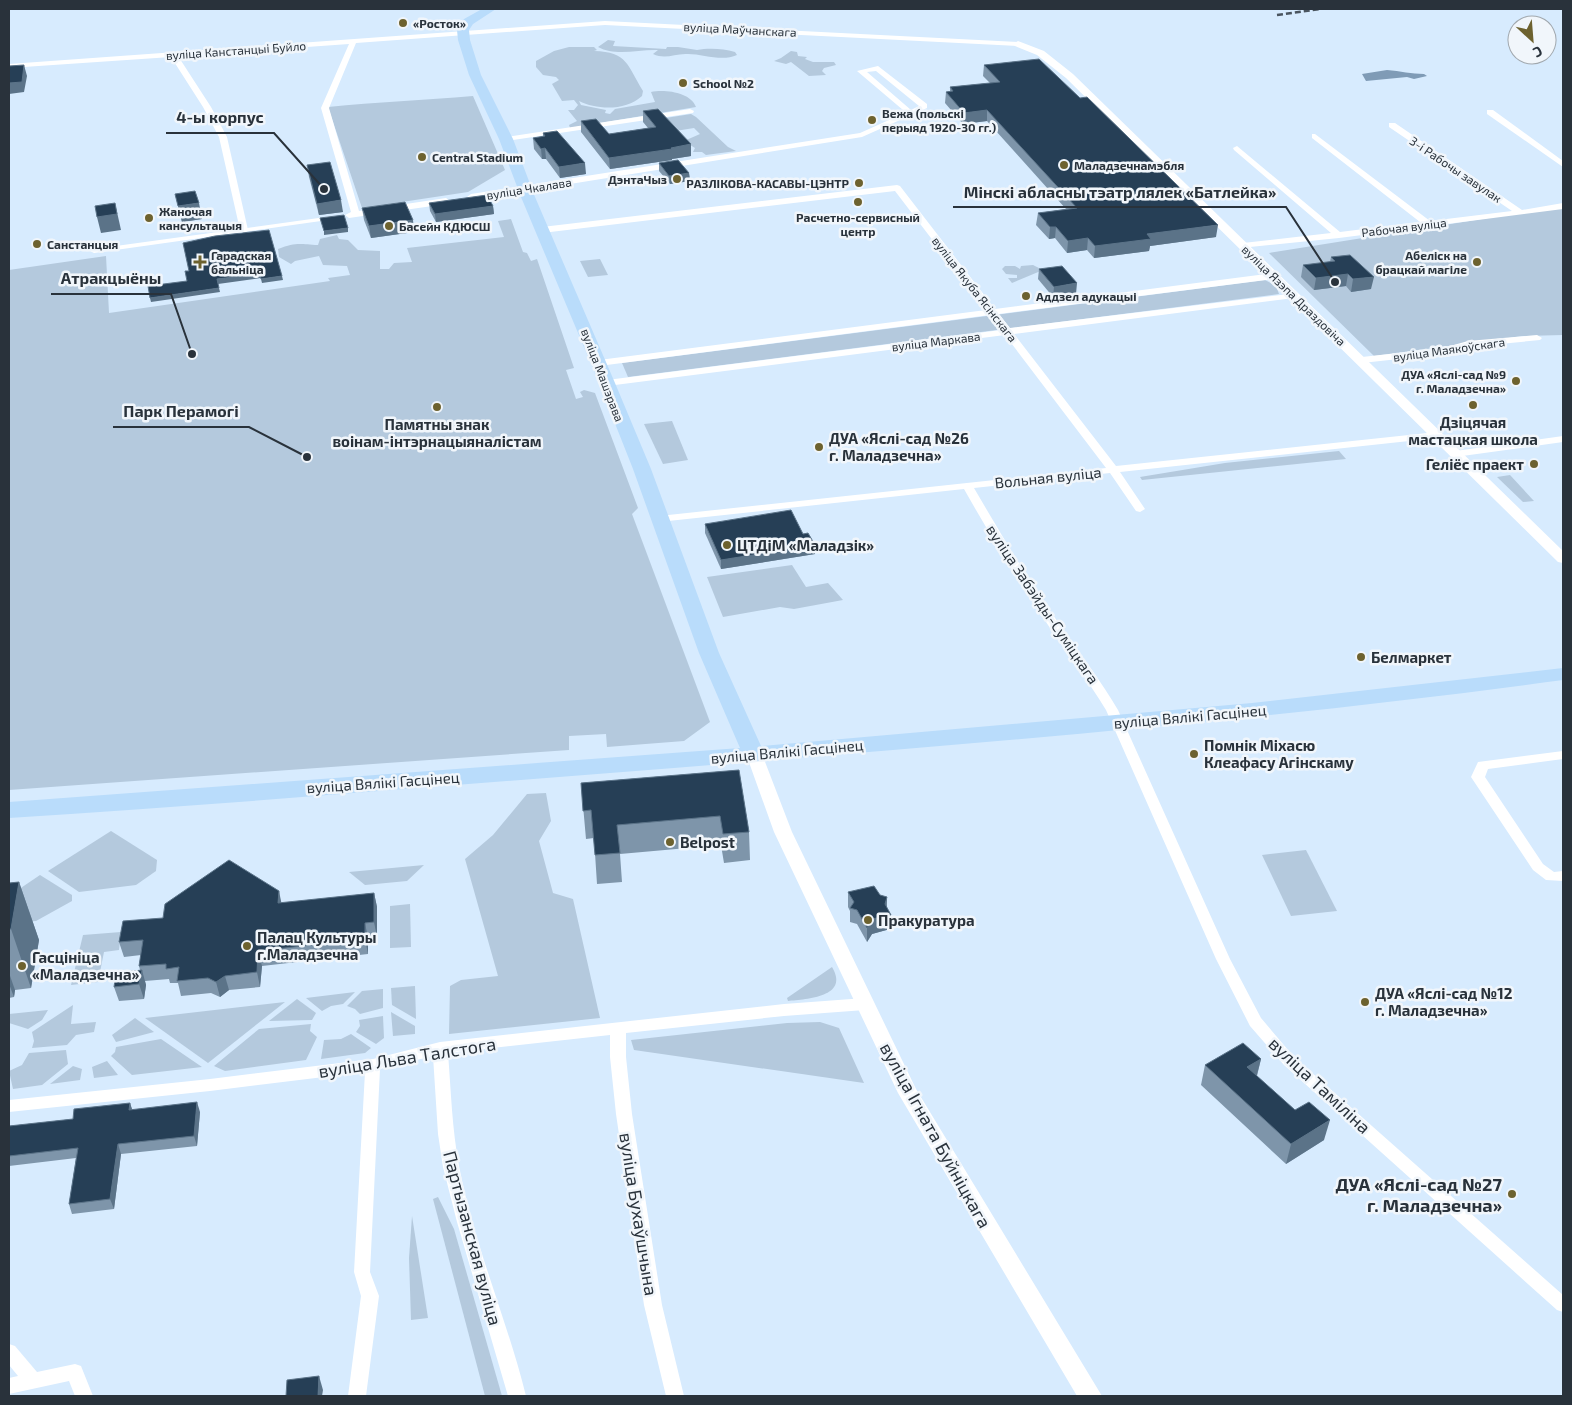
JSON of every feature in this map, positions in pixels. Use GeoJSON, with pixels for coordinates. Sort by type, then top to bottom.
{"type":"FeatureCollection","features":[{"type":"Feature","properties":{"kind":"main road"},"geometry":{"type":"LineString","coordinates":[[463,34],[464,27],[468,22],[490,9]]}},
{"type":"Feature","properties":{"kind":"main road","name":"вуліца Машэрава"},"geometry":{"type":"LineString","coordinates":[[463,34],[475,75],[506,139],[542,230],[607,382],[709,653],[754,754]]}},
{"type":"Feature","properties":{"kind":"main road","name":"вуліца Вялікі Гасцінец"},"geometry":{"type":"LineString","coordinates":[[9,810],[754,754],[1118,723],[1298,706],[1563,674]]}},
{"type":"Feature","properties":{"kind":"street","name":"вуліца Маўчанскага"},"geometry":{"type":"LineString","coordinates":[[463,34],[605,23],[1018,44]]}},
{"type":"Feature","properties":{"kind":"street","name":"вуліца Канстанцыі Буйло"},"geometry":{"type":"LineString","coordinates":[[9,66],[463,34]]}},
{"type":"Feature","properties":{"kind":"street"},"geometry":{"type":"LineString","coordinates":[[352,215],[325,108],[353,42]]}},
{"type":"Feature","properties":{"kind":"street","name":"вуліца Язэпа Драздовіча"},"geometry":{"type":"LineString","coordinates":[[1018,44],[1032,47],[1057,66],[1362,360],[1563,559]]}},
{"type":"Feature","properties":{"kind":"street"},"geometry":{"type":"LineString","coordinates":[[172,54],[207,107],[223,137],[244,230]]}},
{"type":"Feature","properties":{"kind":"street","name":"вуліца Чкалава"},"geometry":{"type":"LineString","coordinates":[[94,252],[525,189],[862,135],[900,118],[924,106],[878,68],[861,70],[907,110],[900,118]]}},
{"type":"Feature","properties":{"kind":"street"},"geometry":{"type":"LineString","coordinates":[[506,139],[690,111]]}},
{"type":"Feature","properties":{"kind":"street"},"geometry":{"type":"LineString","coordinates":[[1490,112],[1563,165]]}},
{"type":"Feature","properties":{"kind":"street","name":"3-і Рабочы завулак"},"geometry":{"type":"LineString","coordinates":[[1392,125],[1520,213]]}},
{"type":"Feature","properties":{"kind":"street"},"geometry":{"type":"LineString","coordinates":[[1316,136],[1428,224]]}},
{"type":"Feature","properties":{"kind":"street"},"geometry":{"type":"LineString","coordinates":[[1237,148],[1339,235]]}},
{"type":"Feature","properties":{"kind":"street","name":"вуліца Якуба Ясінскага"},"geometry":{"type":"LineString","coordinates":[[542,230],[896,188],[1009,332],[1140,509]]}},
{"type":"Feature","properties":{"kind":"street","name":"Рабочая вуліца"},"geometry":{"type":"LineString","coordinates":[[1244,246],[1520,213],[1563,206]]}},
{"type":"Feature","properties":{"kind":"street","name":"вуліца Маркава"},"geometry":{"type":"LineString","coordinates":[[599,363],[1274,276]]}},
{"type":"Feature","properties":{"kind":"street","name":"вуліца Маркава"},"geometry":{"type":"LineString","coordinates":[[607,382],[1294,295]]}},
{"type":"Feature","properties":{"kind":"street","name":"вуліца Маякоўскага"},"geometry":{"type":"LineString","coordinates":[[1362,360],[1444,351],[1468,344],[1536,338]]}},
{"type":"Feature","properties":{"kind":"street","name":"Вольная вуліца"},"geometry":{"type":"LineString","coordinates":[[659,519],[1437,435]]}},
{"type":"Feature","properties":{"kind":"street"},"geometry":{"type":"LineString","coordinates":[[1455,454],[1563,439]]}},
{"type":"Feature","properties":{"kind":"street","name":"вуліца Забэйды-Суміцкага"},"geometry":{"type":"LineString","coordinates":[[967,486],[1002,546],[1057,629],[1092,677],[1118,723]]}},
{"type":"Feature","properties":{"kind":"street","name":"вуліца Таміліна"},"geometry":{"type":"LineString","coordinates":[[1118,723],[1223,960],[1255,1022],[1289,1061],[1563,1305]]}},
{"type":"Feature","properties":{"kind":"street","name":"вуліца Ігната Буйніцкага"},"geometry":{"type":"LineString","coordinates":[[754,754],[783,832],[908,1093],[1090,1396]]}},
{"type":"Feature","properties":{"kind":"street"},"geometry":{"type":"LineString","coordinates":[[1563,756],[1482,765],[1478,777],[1538,867],[1552,877],[1563,876]]}},
{"type":"Feature","properties":{"kind":"street","name":"вуліца Льва Талстога"},"geometry":{"type":"LineString","coordinates":[[9,1106],[210,1086],[373,1064],[440,1048],[618,1030],[784,1010],[865,1004]]}},
{"type":"Feature","properties":{"kind":"street","name":"вуліца Бухаўшчына"},"geometry":{"type":"LineString","coordinates":[[618,1030],[624,1114],[652,1296],[675,1396]]}},
{"type":"Feature","properties":{"kind":"street","name":"Партызанская вуліца"},"geometry":{"type":"LineString","coordinates":[[440,1048],[446,1134],[451,1167],[465,1222],[517,1396]]}},
{"type":"Feature","properties":{"kind":"street"},"geometry":{"type":"LineString","coordinates":[[357,1396],[370,1296],[362,1272],[373,1064]]}},
{"type":"Feature","properties":{"kind":"street"},"geometry":{"type":"LineString","coordinates":[[9,1352],[32,1380]]}},
{"type":"Feature","properties":{"kind":"street"},"geometry":{"type":"LineString","coordinates":[[9,1386],[75,1372],[84,1396]]}},
{"type":"Feature","properties":{"kind":"shaded area"},"geometry":{"type":"Polygon","coordinates":[[[608,40],[615,41],[613,46],[666,49],[667,47],[678,47],[697,50],[720,49],[735,52],[737,55],[725,58],[694,54],[658,56],[653,54],[658,50],[612,52],[598,47],[608,40]]]}},
{"type":"Feature","properties":{"kind":"shaded area"},"geometry":{"type":"Polygon","coordinates":[[[569,47],[594,47],[597,50],[594,51],[614,54],[620,57],[629,67],[643,91],[642,96],[635,101],[620,107],[594,106],[579,101],[581,105],[606,110],[605,113],[610,114],[615,109],[655,102],[651,92],[670,91],[689,98],[696,107],[570,128],[569,125],[577,121],[568,110],[574,110],[578,105],[574,100],[562,101],[552,84],[559,80],[556,77],[543,75],[536,67],[536,61],[554,51],[569,47]]]}},
{"type":"Feature","properties":{"kind":"shaded area"},"geometry":{"type":"Polygon","coordinates":[[[791,51],[797,52],[798,56],[807,57],[805,59],[813,62],[834,62],[836,65],[824,68],[822,71],[826,75],[809,76],[791,62],[786,64],[774,61],[791,51]]]}},
{"type":"Feature","properties":{"kind":"shaded area"},"geometry":{"type":"Polygon","coordinates":[[[1387,70],[1424,74],[1427,76],[1414,79],[1407,77],[1366,81],[1362,74],[1387,70]]]}},
{"type":"Feature","properties":{"kind":"shaded area","name":"Central Stadium"},"geometry":{"type":"Polygon","coordinates":[[[473,96],[505,170],[468,192],[362,208],[328,107],[473,96]]]}},
{"type":"Feature","properties":{"kind":"shaded area"},"geometry":{"type":"Polygon","coordinates":[[[691,114],[728,147],[736,151],[706,155],[702,152],[693,152],[695,148],[684,141],[700,134],[694,128],[663,133],[653,120],[691,114]]]}},
{"type":"Feature","properties":{"kind":"shaded area"},"geometry":{"type":"Polygon","coordinates":[[[1563,206],[1563,335],[1523,336],[1374,356],[1269,253],[1563,206]]]}},
{"type":"Feature","properties":{"kind":"shaded area"},"geometry":{"type":"Polygon","coordinates":[[[511,219],[523,252],[527,253],[531,261],[537,259],[574,368],[566,370],[576,399],[583,397],[580,392],[584,390],[595,393],[638,508],[632,514],[710,722],[684,741],[607,747],[606,734],[569,736],[569,750],[9,790],[9,270],[106,256],[109,313],[330,281],[328,278],[350,275],[347,266],[323,265],[319,256],[295,261],[291,264],[279,257],[278,249],[289,245],[318,245],[320,239],[337,235],[339,239],[348,240],[358,250],[380,251],[380,269],[389,269],[394,263],[412,262],[407,248],[504,237],[498,221],[511,219]]]}},
{"type":"Feature","properties":{"kind":"shaded area"},"geometry":{"type":"Polygon","coordinates":[[[600,259],[608,275],[588,277],[580,261],[600,259]]]}},
{"type":"Feature","properties":{"kind":"shaded area"},"geometry":{"type":"Polygon","coordinates":[[[1033,265],[1043,270],[1012,283],[1008,278],[1017,278],[1017,275],[1006,274],[1002,269],[1005,266],[1015,266],[1020,269],[1021,266],[1033,265]]]}},
{"type":"Feature","properties":{"kind":"shaded area"},"geometry":{"type":"Polygon","coordinates":[[[1265,280],[1276,286],[1279,294],[628,377],[622,363],[1265,280]]]}},
{"type":"Feature","properties":{"kind":"shaded area"},"geometry":{"type":"Polygon","coordinates":[[[672,421],[688,460],[663,464],[644,424],[672,421]]]}},
{"type":"Feature","properties":{"kind":"shaded area"},"geometry":{"type":"Polygon","coordinates":[[[1339,451],[1346,459],[1142,480],[1140,477],[1225,463],[1339,451]]]}},
{"type":"Feature","properties":{"kind":"shaded area"},"geometry":{"type":"Polygon","coordinates":[[[1510,475],[1534,501],[1523,502],[1497,477],[1510,475]]]}},
{"type":"Feature","properties":{"kind":"shaded area"},"geometry":{"type":"Polygon","coordinates":[[[792,565],[806,587],[828,583],[843,600],[794,609],[780,607],[723,617],[707,577],[792,565]]]}},
{"type":"Feature","properties":{"kind":"shaded area"},"geometry":{"type":"Polygon","coordinates":[[[546,793],[551,821],[539,841],[553,893],[573,899],[600,1018],[449,1034],[450,986],[461,980],[498,976],[465,859],[493,835],[527,794],[546,793]]]}},
{"type":"Feature","properties":{"kind":"shaded area"},"geometry":{"type":"Polygon","coordinates":[[[111,831],[157,860],[156,871],[136,885],[79,892],[48,871],[111,831]]]}},
{"type":"Feature","properties":{"kind":"shaded area"},"geometry":{"type":"Polygon","coordinates":[[[1306,850],[1337,911],[1291,916],[1262,855],[1306,850]]]}},
{"type":"Feature","properties":{"kind":"shaded area"},"geometry":{"type":"Polygon","coordinates":[[[424,865],[407,881],[365,885],[349,872],[424,865]]]}},
{"type":"Feature","properties":{"kind":"shaded area"},"geometry":{"type":"Polygon","coordinates":[[[40,875],[72,895],[72,901],[36,921],[9,923],[9,896],[40,875]]]}},
{"type":"Feature","properties":{"kind":"shaded area"},"geometry":{"type":"Polygon","coordinates":[[[410,904],[411,947],[390,948],[390,906],[410,904]]]}},
{"type":"Feature","properties":{"kind":"shaded area"},"geometry":{"type":"Polygon","coordinates":[[[121,932],[119,950],[104,952],[98,982],[71,985],[83,935],[121,932]]]}},
{"type":"Feature","properties":{"kind":"shaded area"},"geometry":{"type":"Polygon","coordinates":[[[832,967],[836,977],[835,985],[831,990],[815,997],[788,1001],[787,998],[832,967]]]}},
{"type":"Feature","properties":{"kind":"shaded area"},"geometry":{"type":"Polygon","coordinates":[[[415,986],[416,1019],[392,1005],[391,988],[415,986]]]}},
{"type":"Feature","properties":{"kind":"shaded area"},"geometry":{"type":"Polygon","coordinates":[[[383,989],[383,1008],[360,1014],[355,1009],[347,1006],[362,991],[383,989]]]}},
{"type":"Feature","properties":{"kind":"shaded area"},"geometry":{"type":"Polygon","coordinates":[[[355,992],[343,1004],[331,1006],[322,1011],[306,998],[355,992]]]}},
{"type":"Feature","properties":{"kind":"shaded area"},"geometry":{"type":"Polygon","coordinates":[[[297,999],[316,1013],[312,1020],[269,1021],[297,999]]]}},
{"type":"Feature","properties":{"kind":"shaded area"},"geometry":{"type":"Polygon","coordinates":[[[285,1002],[208,1063],[145,1018],[285,1002]]]}},
{"type":"Feature","properties":{"kind":"shaded area"},"geometry":{"type":"Polygon","coordinates":[[[73,1005],[71,1024],[96,1022],[94,1032],[76,1035],[67,1045],[32,1048],[34,1041],[32,1032],[73,1005]]]}},
{"type":"Feature","properties":{"kind":"shaded area"},"geometry":{"type":"Polygon","coordinates":[[[48,1010],[42,1020],[28,1029],[9,1023],[9,1014],[48,1010]]]}},
{"type":"Feature","properties":{"kind":"shaded area"},"geometry":{"type":"Polygon","coordinates":[[[391,1012],[415,1026],[415,1034],[393,1036],[391,1012]]]}},
{"type":"Feature","properties":{"kind":"shaded area"},"geometry":{"type":"Polygon","coordinates":[[[383,1016],[384,1038],[376,1044],[356,1032],[360,1026],[359,1020],[383,1016]]]}},
{"type":"Feature","properties":{"kind":"shaded area"},"geometry":{"type":"Polygon","coordinates":[[[135,1018],[154,1032],[116,1042],[112,1035],[135,1018]]]}},
{"type":"Feature","properties":{"kind":"shaded area"},"geometry":{"type":"Polygon","coordinates":[[[820,1022],[839,1028],[864,1083],[634,1050],[631,1040],[787,1023],[820,1022]]]}},
{"type":"Feature","properties":{"kind":"shaded area"},"geometry":{"type":"Polygon","coordinates":[[[311,1024],[310,1031],[317,1037],[306,1060],[225,1071],[214,1066],[259,1029],[311,1024]]]}},
{"type":"Feature","properties":{"kind":"shaded area"},"geometry":{"type":"Polygon","coordinates":[[[351,1034],[371,1048],[365,1053],[321,1059],[324,1040],[341,1039],[351,1034]]]}},
{"type":"Feature","properties":{"kind":"shaded area"},"geometry":{"type":"Polygon","coordinates":[[[161,1039],[202,1067],[132,1075],[111,1056],[115,1052],[116,1047],[161,1039]]]}},
{"type":"Feature","properties":{"kind":"shaded area"},"geometry":{"type":"Polygon","coordinates":[[[66,1050],[68,1064],[42,1085],[13,1089],[9,1071],[22,1065],[29,1053],[66,1050]]]}},
{"type":"Feature","properties":{"kind":"shaded area"},"geometry":{"type":"Polygon","coordinates":[[[107,1061],[118,1075],[94,1078],[92,1067],[107,1061]]]}},
{"type":"Feature","properties":{"kind":"shaded area"},"geometry":{"type":"Polygon","coordinates":[[[73,1066],[82,1069],[80,1080],[50,1084],[73,1066]]]}},
{"type":"Feature","properties":{"kind":"shaded area"},"geometry":{"type":"Polygon","coordinates":[[[438,1197],[454,1229],[502,1396],[485,1396],[433,1199],[438,1197]]]}},
{"type":"Feature","properties":{"kind":"shaded area"},"geometry":{"type":"Polygon","coordinates":[[[412,1216],[428,1318],[411,1320],[409,1258],[412,1216]]]}},
{"type":"Feature","properties":{"kind":"building","name":"Маладзечнамэбля"},"geometry":{"type":"Polygon","coordinates":[[[1039,59],[1080,98],[1087,97],[1218,225],[1147,234],[1151,239],[1095,246],[1088,238],[1068,241],[1056,227],[1050,227],[1038,213],[1077,208],[987,110],[964,113],[946,92],[953,91],[950,87],[1000,82],[984,65],[1039,59]]]}},
{"type":"Feature","properties":{"kind":"building"},"geometry":{"type":"Polygon","coordinates":[[[24,65],[22,82],[9,83],[9,66],[24,65]]]}},
{"type":"Feature","properties":{"kind":"building"},"geometry":{"type":"Polygon","coordinates":[[[658,109],[691,144],[672,149],[609,158],[581,121],[596,119],[609,134],[656,127],[643,111],[658,109]]]}},
{"type":"Feature","properties":{"kind":"building"},"geometry":{"type":"Polygon","coordinates":[[[557,131],[585,163],[559,167],[545,148],[541,149],[533,138],[545,136],[543,133],[557,131]]]}},
{"type":"Feature","properties":{"kind":"building"},"geometry":{"type":"Polygon","coordinates":[[[678,160],[689,173],[669,176],[659,163],[678,160]]]}},
{"type":"Feature","properties":{"kind":"building"},"geometry":{"type":"Polygon","coordinates":[[[330,162],[341,200],[317,204],[307,165],[330,162]]]}},
{"type":"Feature","properties":{"kind":"building"},"geometry":{"type":"Polygon","coordinates":[[[195,191],[199,203],[178,206],[175,194],[195,191]]]}},
{"type":"Feature","properties":{"kind":"building"},"geometry":{"type":"Polygon","coordinates":[[[487,195],[493,206],[435,214],[429,203],[487,195]]]}},
{"type":"Feature","properties":{"kind":"building"},"geometry":{"type":"Polygon","coordinates":[[[405,202],[413,220],[369,226],[362,208],[405,202]]]}},
{"type":"Feature","properties":{"kind":"building"},"geometry":{"type":"Polygon","coordinates":[[[115,203],[117,214],[97,217],[95,206],[115,203]]]}},
{"type":"Feature","properties":{"kind":"building"},"geometry":{"type":"Polygon","coordinates":[[[344,215],[348,228],[324,231],[320,218],[344,215]]]}},
{"type":"Feature","properties":{"kind":"building"},"geometry":{"type":"Polygon","coordinates":[[[269,230],[282,276],[261,279],[260,274],[217,279],[219,288],[150,298],[148,286],[187,281],[185,271],[189,271],[183,243],[215,236],[269,230]]]}},
{"type":"Feature","properties":{"kind":"building"},"geometry":{"type":"Polygon","coordinates":[[[1350,255],[1374,277],[1353,279],[1348,274],[1316,278],[1303,265],[1335,261],[1331,257],[1350,255]]]}},
{"type":"Feature","properties":{"kind":"building"},"geometry":{"type":"Polygon","coordinates":[[[1062,266],[1077,283],[1054,287],[1039,269],[1062,266]]]}},
{"type":"Feature","properties":{"kind":"building"},"geometry":{"type":"Polygon","coordinates":[[[791,510],[803,534],[808,533],[815,545],[721,560],[705,524],[791,510]]]}},
{"type":"Feature","properties":{"kind":"building"},"geometry":{"type":"Polygon","coordinates":[[[739,770],[749,832],[723,834],[720,816],[617,825],[620,853],[595,855],[591,810],[583,811],[581,783],[739,770]]]}},
{"type":"Feature","properties":{"kind":"building","name":"Палац Культуры г.Маладзечна"},"geometry":{"type":"Polygon","coordinates":[[[229,860],[279,891],[278,903],[374,893],[374,922],[365,923],[365,939],[258,951],[257,972],[225,976],[216,982],[208,978],[177,981],[179,967],[166,969],[166,964],[139,966],[143,940],[119,942],[123,921],[163,918],[165,904],[229,860]]]}},
{"type":"Feature","properties":{"kind":"building"},"geometry":{"type":"Polygon","coordinates":[[[19,882],[11,929],[9,929],[9,883],[19,882]]]}},
{"type":"Feature","properties":{"kind":"building"},"geometry":{"type":"Polygon","coordinates":[[[874,886],[880,895],[887,897],[885,904],[891,915],[872,919],[867,928],[857,910],[850,908],[854,902],[848,892],[874,886]]]}},
{"type":"Feature","properties":{"kind":"building"},"geometry":{"type":"Polygon","coordinates":[[[142,970],[139,984],[114,987],[116,973],[142,970]]]}},
{"type":"Feature","properties":{"kind":"building"},"geometry":{"type":"Polygon","coordinates":[[[1243,1043],[1261,1059],[1247,1067],[1295,1110],[1309,1102],[1330,1120],[1291,1144],[1205,1065],[1243,1043]]]}},
{"type":"Feature","properties":{"kind":"building"},"geometry":{"type":"Polygon","coordinates":[[[197,1102],[194,1136],[118,1144],[110,1199],[69,1204],[78,1148],[9,1156],[9,1126],[73,1119],[74,1109],[130,1103],[129,1110],[197,1102]]]}},
{"type":"Feature","properties":{"kind":"building"},"geometry":{"type":"Polygon","coordinates":[[[319,1376],[318,1396],[286,1396],[287,1380],[319,1376]]]}},
{"type":"Feature","properties":{"kind":"railway"},"geometry":{"type":"LineString","coordinates":[[1277,15],[1321,9]]}},
{"type":"Feature","properties":{"kind":"place","name":"«Росток»"},"geometry":{"type":"Point","coordinates":[403,23]}},
{"type":"Feature","properties":{"kind":"place","name":"School №2"},"geometry":{"type":"Point","coordinates":[683,83]}},
{"type":"Feature","properties":{"kind":"place","name":"Вежа (польскі перыяд 1920-30 гг.)"},"geometry":{"type":"Point","coordinates":[872,120]}},
{"type":"Feature","properties":{"kind":"place","name":"Central Stadium"},"geometry":{"type":"Point","coordinates":[422,157]}},
{"type":"Feature","properties":{"kind":"place","name":"Маладзечнамэбля"},"geometry":{"type":"Point","coordinates":[1064,165]}},
{"type":"Feature","properties":{"kind":"place","name":"ДэнтаЧыз"},"geometry":{"type":"Point","coordinates":[677,179]}},
{"type":"Feature","properties":{"kind":"place","name":"РАЗЛІКОВА-КАСАВЫ-ЦЭНТР"},"geometry":{"type":"Point","coordinates":[859,183]}},
{"type":"Feature","properties":{"kind":"place","name":"4-ы корпус"},"geometry":{"type":"Point","coordinates":[324,189]}},
{"type":"Feature","properties":{"kind":"place","name":"Расчетно-сервисный центр"},"geometry":{"type":"Point","coordinates":[858,202]}},
{"type":"Feature","properties":{"kind":"place","name":"Жаночая кансультацыя"},"geometry":{"type":"Point","coordinates":[149,218]}},
{"type":"Feature","properties":{"kind":"place","name":"Басейн КДЮСШ"},"geometry":{"type":"Point","coordinates":[389,226]}},
{"type":"Feature","properties":{"kind":"place","name":"Санстанцыя"},"geometry":{"type":"Point","coordinates":[37,244]}},
{"type":"Feature","properties":{"kind":"place","name":"Гарадская бальніца"},"geometry":{"type":"Point","coordinates":[200,262]}},
{"type":"Feature","properties":{"kind":"place","name":"Абеліск на брацкай магіле"},"geometry":{"type":"Point","coordinates":[1477,262]}},
{"type":"Feature","properties":{"kind":"place","name":"Мінскі абласны тэатр лялек «Батлейка»"},"geometry":{"type":"Point","coordinates":[1335,282]}},
{"type":"Feature","properties":{"kind":"place","name":"Аддзел адукацыі"},"geometry":{"type":"Point","coordinates":[1026,296]}},
{"type":"Feature","properties":{"kind":"place","name":"Атракцыёны"},"geometry":{"type":"Point","coordinates":[192,354]}},
{"type":"Feature","properties":{"kind":"place","name":"ДУА «Яслі-сад №9 г. Маладзечна»"},"geometry":{"type":"Point","coordinates":[1516,381]}},
{"type":"Feature","properties":{"kind":"place","name":"Дзіцячая мастацкая школа"},"geometry":{"type":"Point","coordinates":[1473,405]}},
{"type":"Feature","properties":{"kind":"place","name":"Памятны знак воінам-інтэрнацыяналістам"},"geometry":{"type":"Point","coordinates":[437,407]}},
{"type":"Feature","properties":{"kind":"place","name":"ДУА «Яслі-сад №26 г. Маладзечна»"},"geometry":{"type":"Point","coordinates":[819,447]}},
{"type":"Feature","properties":{"kind":"place","name":"Парк Перамогі"},"geometry":{"type":"Point","coordinates":[307,457]}},
{"type":"Feature","properties":{"kind":"place","name":"Геліёс праект"},"geometry":{"type":"Point","coordinates":[1534,464]}},
{"type":"Feature","properties":{"kind":"place","name":"ЦТДіМ «Маладзік»"},"geometry":{"type":"Point","coordinates":[727,545]}},
{"type":"Feature","properties":{"kind":"place","name":"Белмаркет"},"geometry":{"type":"Point","coordinates":[1361,657]}},
{"type":"Feature","properties":{"kind":"place","name":"Помнік Міхасю Клеафасу Агінскаму"},"geometry":{"type":"Point","coordinates":[1194,754]}},
{"type":"Feature","properties":{"kind":"place","name":"Belpost"},"geometry":{"type":"Point","coordinates":[670,842]}},
{"type":"Feature","properties":{"kind":"place","name":"Пракуратура"},"geometry":{"type":"Point","coordinates":[868,920]}},
{"type":"Feature","properties":{"kind":"place","name":"Палац Культуры г.Маладзечна"},"geometry":{"type":"Point","coordinates":[247,946]}},
{"type":"Feature","properties":{"kind":"place","name":"Гасцініца «Маладзечна»"},"geometry":{"type":"Point","coordinates":[22,966]}},
{"type":"Feature","properties":{"kind":"place","name":"ДУА «Яслі-сад №12 г. Маладзечна»"},"geometry":{"type":"Point","coordinates":[1365,1002]}},
{"type":"Feature","properties":{"kind":"place","name":"ДУА «Яслі-сад №27 г. Маладзечна»"},"geometry":{"type":"Point","coordinates":[1512,1194]}}]}
